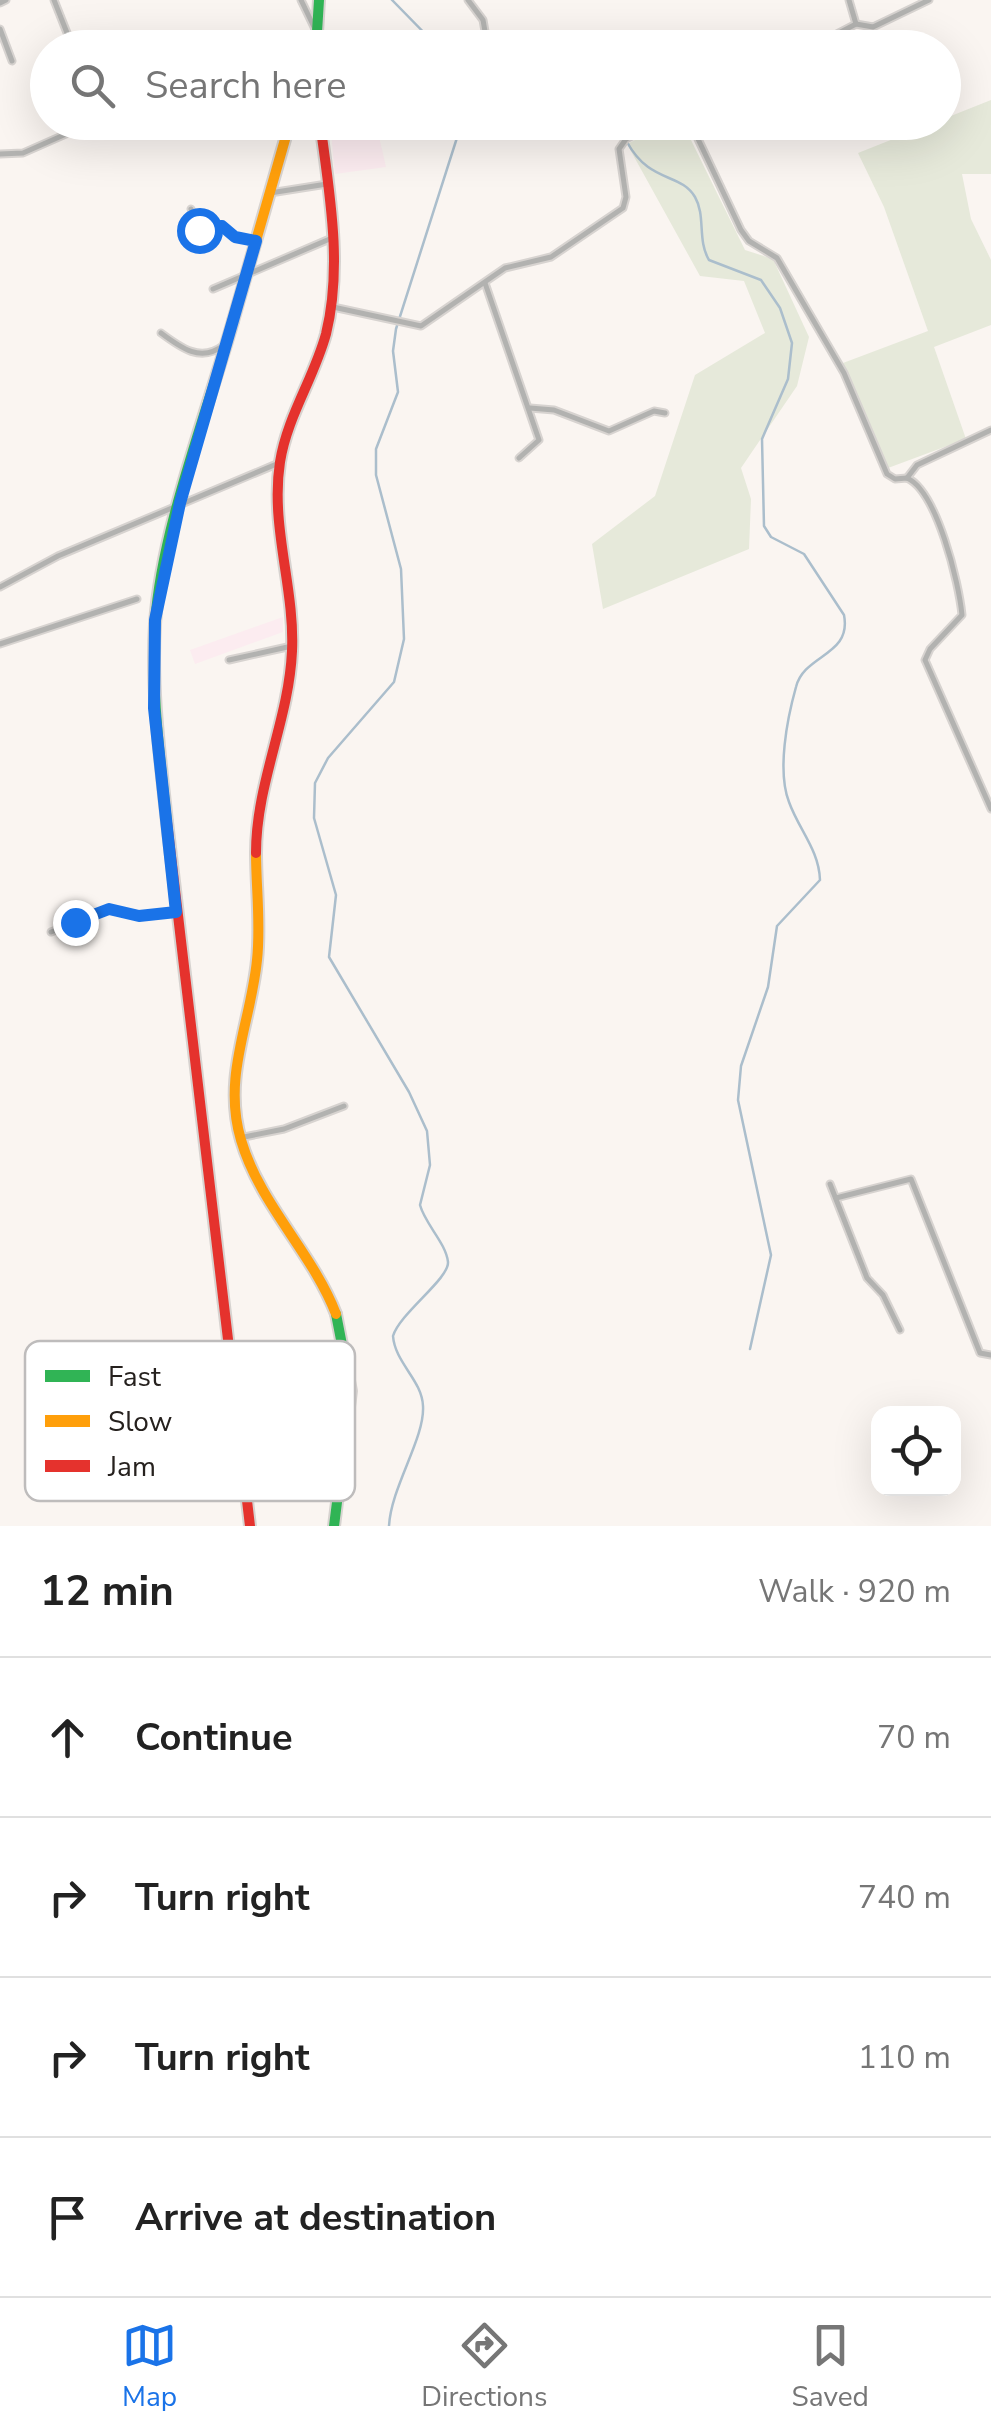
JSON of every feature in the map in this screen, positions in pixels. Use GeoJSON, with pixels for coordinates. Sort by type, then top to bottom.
{"type":"FeatureCollection","features":[{"type":"Feature","properties":{"kind":"main road"},"geometry":{"type":"LineString","coordinates":[[316,30],[319,0]]}},
{"type":"Feature","properties":{"kind":"main road"},"geometry":{"type":"LineString","coordinates":[[228,1341],[176,912],[152,662],[160,585],[180,503],[285,140]]}},
{"type":"Feature","properties":{"kind":"main road"},"geometry":{"type":"LineString","coordinates":[[322,140],[332,238],[330,306],[321,351],[279,463],[278,512],[292,646],[287,691],[258,814],[254,873],[257,957],[232,1073],[239,1138],[259,1192],[334,1308],[345,1341]]}},
{"type":"Feature","properties":{"kind":"main road"},"geometry":{"type":"LineString","coordinates":[[247,1501],[250,1526]]}},
{"type":"Feature","properties":{"kind":"main road"},"geometry":{"type":"LineString","coordinates":[[334,1526],[338,1501]]}},
{"type":"Feature","properties":{"kind":"street"},"geometry":{"type":"LineString","coordinates":[[54,0],[66,30]]}},
{"type":"Feature","properties":{"kind":"street"},"geometry":{"type":"LineString","coordinates":[[302,0],[315,30]]}},
{"type":"Feature","properties":{"kind":"street"},"geometry":{"type":"LineString","coordinates":[[468,0],[484,30]]}},
{"type":"Feature","properties":{"kind":"street"},"geometry":{"type":"LineString","coordinates":[[848,0],[856,24]]}},
{"type":"Feature","properties":{"kind":"street"},"geometry":{"type":"LineString","coordinates":[[844,30],[856,24],[873,27],[930,0]]}},
{"type":"Feature","properties":{"kind":"street"},"geometry":{"type":"LineString","coordinates":[[0,30],[12,61]]}},
{"type":"Feature","properties":{"kind":"street"},"geometry":{"type":"LineString","coordinates":[[0,154],[22,153],[52,140]]}},
{"type":"Feature","properties":{"kind":"street"},"geometry":{"type":"LineString","coordinates":[[330,306],[377,313],[414,326],[426,324],[506,268],[551,257],[616,215],[626,197],[618,156],[621,144],[628,140]]}},
{"type":"Feature","properties":{"kind":"street"},"geometry":{"type":"LineString","coordinates":[[698,140],[741,230],[749,241],[777,258],[844,373],[887,474],[895,479],[907,478],[917,465],[991,430]]}},
{"type":"Feature","properties":{"kind":"street"},"geometry":{"type":"LineString","coordinates":[[270,193],[328,184]]}},
{"type":"Feature","properties":{"kind":"street"},"geometry":{"type":"LineString","coordinates":[[192,209],[199,230],[222,226],[235,237],[256,241]]}},
{"type":"Feature","properties":{"kind":"street"},"geometry":{"type":"LineString","coordinates":[[213,290],[332,238]]}},
{"type":"Feature","properties":{"kind":"street"},"geometry":{"type":"LineString","coordinates":[[485,283],[530,408],[538,445],[519,458]]}},
{"type":"Feature","properties":{"kind":"street"},"geometry":{"type":"LineString","coordinates":[[161,333],[191,353],[215,352],[226,344]]}},
{"type":"Feature","properties":{"kind":"street"},"geometry":{"type":"LineString","coordinates":[[530,408],[554,410],[610,431],[654,411],[665,413]]}},
{"type":"Feature","properties":{"kind":"street"},"geometry":{"type":"LineString","coordinates":[[0,588],[58,556],[279,463]]}},
{"type":"Feature","properties":{"kind":"street"},"geometry":{"type":"LineString","coordinates":[[907,478],[928,498],[961,608],[960,620],[930,648],[926,660],[991,809]]}},
{"type":"Feature","properties":{"kind":"street"},"geometry":{"type":"LineString","coordinates":[[0,644],[137,599]]}},
{"type":"Feature","properties":{"kind":"street"},"geometry":{"type":"LineString","coordinates":[[229,660],[292,646]]}},
{"type":"Feature","properties":{"kind":"street"},"geometry":{"type":"LineString","coordinates":[[51,932],[109,909],[139,916],[176,912]]}},
{"type":"Feature","properties":{"kind":"street"},"geometry":{"type":"LineString","coordinates":[[239,1138],[284,1129],[344,1106]]}},
{"type":"Feature","properties":{"kind":"street"},"geometry":{"type":"LineString","coordinates":[[836,1198],[908,1178],[913,1181],[980,1353],[991,1355]]}},
{"type":"Feature","properties":{"kind":"street"},"geometry":{"type":"LineString","coordinates":[[830,1184],[867,1278],[883,1294],[900,1330]]}},
{"type":"Feature","properties":{"kind":"shaded area"},"geometry":{"type":"Polygon","coordinates":[[[991,100],[991,174],[962,174],[971,219],[991,260],[991,325],[934,347],[966,439],[888,468],[843,363],[928,331],[884,207],[858,153],[891,140],[961,140],[961,112],[991,100]]]}},
{"type":"Feature","properties":{"kind":"shaded area"},"geometry":{"type":"Polygon","coordinates":[[[332,140],[380,140],[386,167],[335,174],[332,140]]]}},
{"type":"Feature","properties":{"kind":"shaded area"},"geometry":{"type":"Polygon","coordinates":[[[635,140],[691,140],[745,250],[773,259],[809,337],[797,386],[741,468],[751,499],[749,549],[603,609],[592,544],[655,496],[695,375],[765,333],[744,281],[700,276],[627,144],[635,140]]]}},
{"type":"Feature","properties":{"kind":"shaded area"},"geometry":{"type":"Polygon","coordinates":[[[283,617],[283,632],[195,664],[190,650],[283,617]]]}},
{"type":"Feature","properties":{"kind":"waterway"},"geometry":{"type":"LineString","coordinates":[[392,0],[421,30]]}},
{"type":"Feature","properties":{"kind":"waterway"},"geometry":{"type":"LineString","coordinates":[[389,1526],[395,1495],[419,1433],[423,1406],[393,1336],[441,1278],[448,1262],[420,1205],[430,1165],[427,1131],[409,1092],[329,957],[336,895],[314,818],[315,783],[328,758],[394,682],[404,639],[401,569],[376,475],[376,449],[398,392],[393,351],[396,329],[456,140]]}},
{"type":"Feature","properties":{"kind":"waterway"},"geometry":{"type":"LineString","coordinates":[[627,142],[645,165],[689,189],[695,197],[709,260],[761,280],[780,308],[792,343],[788,379],[762,439],[764,526],[771,537],[804,554],[844,615],[841,639],[808,668],[796,687],[785,745],[785,789],[816,859],[820,880],[777,926],[768,987],[741,1066],[738,1100],[771,1255],[750,1349]]}},
{"type":"Feature","properties":{"kind":"traffic: fast"},"geometry":{"type":"LineString","coordinates":[[317,30],[319,0]]}},
{"type":"Feature","properties":{"kind":"traffic: fast"},"geometry":{"type":"LineString","coordinates":[[167,822],[154,674],[159,588],[175,511],[233,321]]}},
{"type":"Feature","properties":{"kind":"traffic: fast"},"geometry":{"type":"LineString","coordinates":[[336,1314],[341,1341]]}},
{"type":"Feature","properties":{"kind":"traffic: fast"},"geometry":{"type":"LineString","coordinates":[[334,1526],[337,1501]]}},
{"type":"Feature","properties":{"kind":"traffic: slow"},"geometry":{"type":"LineString","coordinates":[[233,321],[285,140]]}},
{"type":"Feature","properties":{"kind":"traffic: slow"},"geometry":{"type":"LineString","coordinates":[[256,853],[258,947],[236,1072],[236,1117],[260,1186],[314,1270],[336,1314]]}},
{"type":"Feature","properties":{"kind":"traffic: jam"},"geometry":{"type":"LineString","coordinates":[[256,853],[261,802],[285,702],[292,651],[278,510],[280,462],[288,429],[326,334],[334,281],[333,228],[322,140]]}},
{"type":"Feature","properties":{"kind":"traffic: jam"},"geometry":{"type":"LineString","coordinates":[[167,822],[228,1341]]}},
{"type":"Feature","properties":{"kind":"traffic: jam"},"geometry":{"type":"LineString","coordinates":[[247,1501],[250,1526]]}},
{"type":"Feature","properties":{"kind":"route"},"geometry":{"type":"LineString","coordinates":[[75,922],[109,909],[139,916],[176,912],[154,708],[155,620],[180,503],[256,241],[235,237],[222,226],[199,230]]}}]}
